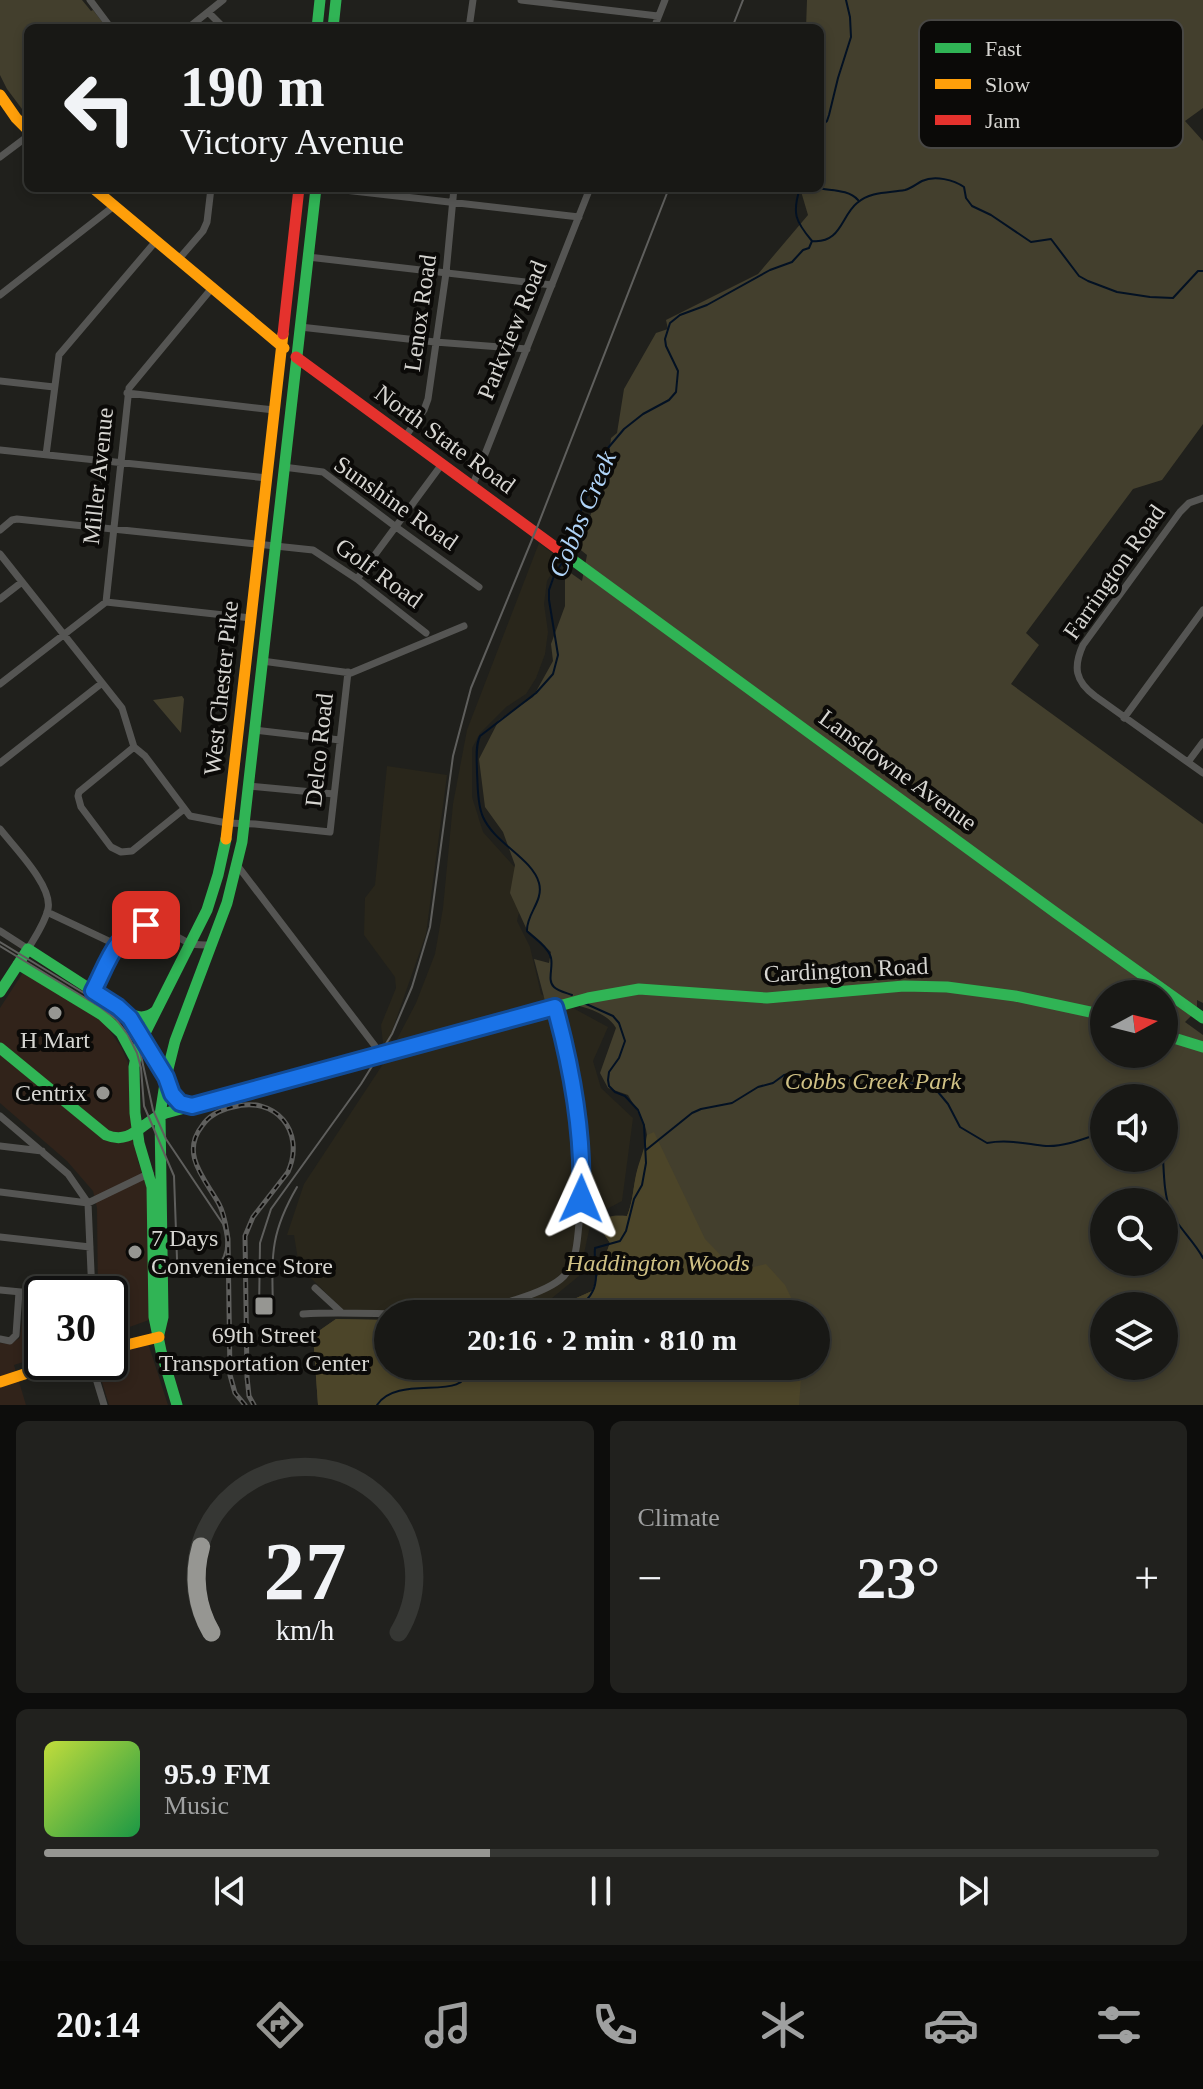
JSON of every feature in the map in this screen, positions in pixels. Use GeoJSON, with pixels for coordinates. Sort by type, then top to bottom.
{"type":"FeatureCollection","features":[{"type":"Feature","properties":{"kind":"main road"},"geometry":{"type":"LineString","coordinates":[[317,24],[320,0]]}},
{"type":"Feature","properties":{"kind":"main road"},"geometry":{"type":"LineString","coordinates":[[333,24],[336,0]]}},
{"type":"Feature","properties":{"kind":"main road"},"geometry":{"type":"LineString","coordinates":[[0,95],[24,128]]}},
{"type":"Feature","properties":{"kind":"main road","name":"North State Road"},"geometry":{"type":"LineString","coordinates":[[98,192],[296,357],[567,556]]}},
{"type":"Feature","properties":{"kind":"main road","name":"West Chester Pike"},"geometry":{"type":"LineString","coordinates":[[159,1337],[154,1317],[152,1190],[137,1131],[135,1059],[211,899],[222,856],[299,192]]}},
{"type":"Feature","properties":{"kind":"main road","name":"West Chester Pike"},"geometry":{"type":"LineString","coordinates":[[159,1337],[163,1317],[160,1115],[175,1041],[227,903],[244,825],[316,192]]}},
{"type":"Feature","properties":{"kind":"main road","name":"Lansdowne Avenue"},"geometry":{"type":"LineString","coordinates":[[567,556],[1203,1018]]}},
{"type":"Feature","properties":{"kind":"main road"},"geometry":{"type":"LineString","coordinates":[[243,688],[259,690]]}},
{"type":"Feature","properties":{"kind":"main road"},"geometry":{"type":"LineString","coordinates":[[0,992],[28,949],[135,1017],[150,1016],[158,1008]]}},
{"type":"Feature","properties":{"kind":"main road"},"geometry":{"type":"LineString","coordinates":[[18,964],[102,1015],[121,1033],[135,1059]]}},
{"type":"Feature","properties":{"kind":"main road","name":"Cardington Road"},"geometry":{"type":"LineString","coordinates":[[137,1131],[160,1115],[374,1051],[404,1049],[625,990],[659,989],[734,997],[793,998],[850,990],[935,986],[1011,995],[1090,1012]]}},
{"type":"Feature","properties":{"kind":"main road"},"geometry":{"type":"LineString","coordinates":[[121,1009],[143,1038],[176,1099],[192,1106]]}},
{"type":"Feature","properties":{"kind":"main road"},"geometry":{"type":"LineString","coordinates":[[1178,1039],[1203,1047]]}},
{"type":"Feature","properties":{"kind":"main road"},"geometry":{"type":"LineString","coordinates":[[0,1048],[106,1135],[119,1139],[137,1131]]}},
{"type":"Feature","properties":{"kind":"main road"},"geometry":{"type":"LineString","coordinates":[[128,1345],[159,1337],[177,1405]]}},
{"type":"Feature","properties":{"kind":"main road"},"geometry":{"type":"LineString","coordinates":[[0,1382],[24,1374]]}},
{"type":"Feature","properties":{"kind":"street"},"geometry":{"type":"LineString","coordinates":[[90,0],[108,24]]}},
{"type":"Feature","properties":{"kind":"street"},"geometry":{"type":"LineString","coordinates":[[193,24],[223,0]]}},
{"type":"Feature","properties":{"kind":"street"},"geometry":{"type":"LineString","coordinates":[[470,24],[473,0]]}},
{"type":"Feature","properties":{"kind":"street"},"geometry":{"type":"LineString","coordinates":[[521,0],[658,16]]}},
{"type":"Feature","properties":{"kind":"street"},"geometry":{"type":"LineString","coordinates":[[655,24],[665,0]]}},
{"type":"Feature","properties":{"kind":"street"},"geometry":{"type":"LineString","coordinates":[[208,12],[220,24]]}},
{"type":"Feature","properties":{"kind":"street"},"geometry":{"type":"LineString","coordinates":[[0,157],[24,136]]}},
{"type":"Feature","properties":{"kind":"street"},"geometry":{"type":"LineString","coordinates":[[178,260],[203,231],[211,192]]}},
{"type":"Feature","properties":{"kind":"street"},"geometry":{"type":"LineString","coordinates":[[363,192],[579,217]]}},
{"type":"Feature","properties":{"kind":"street","name":"Lenox Road"},"geometry":{"type":"LineString","coordinates":[[405,437],[428,399],[454,192]]}},
{"type":"Feature","properties":{"kind":"street","name":"Parkview Road"},"geometry":{"type":"LineString","coordinates":[[472,487],[588,192]]}},
{"type":"Feature","properties":{"kind":"street"},"geometry":{"type":"LineString","coordinates":[[0,295],[114,206]]}},
{"type":"Feature","properties":{"kind":"street"},"geometry":{"type":"LineString","coordinates":[[46,455],[59,355],[156,241]]}},
{"type":"Feature","properties":{"kind":"street"},"geometry":{"type":"LineString","coordinates":[[308,257],[552,285]]}},
{"type":"Feature","properties":{"kind":"street","name":"Miller Avenue"},"geometry":{"type":"LineString","coordinates":[[106,602],[127,393],[132,383],[212,288]]}},
{"type":"Feature","properties":{"kind":"street"},"geometry":{"type":"LineString","coordinates":[[300,327],[527,349]]}},
{"type":"Feature","properties":{"kind":"street"},"geometry":{"type":"LineString","coordinates":[[0,381],[54,387]]}},
{"type":"Feature","properties":{"kind":"street"},"geometry":{"type":"LineString","coordinates":[[127,393],[274,410]]}},
{"type":"Feature","properties":{"kind":"street"},"geometry":{"type":"LineString","coordinates":[[0,450],[267,478]]}},
{"type":"Feature","properties":{"kind":"street"},"geometry":{"type":"LineString","coordinates":[[357,579],[442,464]]}},
{"type":"Feature","properties":{"kind":"street","name":"Sunshine Road"},"geometry":{"type":"LineString","coordinates":[[283,467],[323,472],[479,587]]}},
{"type":"Feature","properties":{"kind":"street","name":"Farrington Road"},"geometry":{"type":"LineString","coordinates":[[1124,718],[1087,690],[1078,675],[1077,658],[1083,645],[1180,512],[1189,503],[1200,499]]}},
{"type":"Feature","properties":{"kind":"street","name":"Golf Road"},"geometry":{"type":"LineString","coordinates":[[0,530],[17,519],[313,550],[357,579],[426,633]]}},
{"type":"Feature","properties":{"kind":"street"},"geometry":{"type":"LineString","coordinates":[[0,554],[122,708],[134,747],[145,756],[184,809],[193,817],[244,825]]}},
{"type":"Feature","properties":{"kind":"street"},"geometry":{"type":"LineString","coordinates":[[0,599],[22,582]]}},
{"type":"Feature","properties":{"kind":"street"},"geometry":{"type":"LineString","coordinates":[[0,684],[106,602],[251,618]]}},
{"type":"Feature","properties":{"kind":"street"},"geometry":{"type":"LineString","coordinates":[[1203,610],[1124,718],[1203,773]]}},
{"type":"Feature","properties":{"kind":"street","name":"Golf Road"},"geometry":{"type":"LineString","coordinates":[[348,672],[358,671],[464,626]]}},
{"type":"Feature","properties":{"kind":"street"},"geometry":{"type":"LineString","coordinates":[[262,661],[348,672]]}},
{"type":"Feature","properties":{"kind":"street","name":"Delco Road"},"geometry":{"type":"LineString","coordinates":[[244,825],[330,832],[348,672]]}},
{"type":"Feature","properties":{"kind":"street"},"geometry":{"type":"LineString","coordinates":[[0,763],[102,683]]}},
{"type":"Feature","properties":{"kind":"street"},"geometry":{"type":"LineString","coordinates":[[254,730],[340,740]]}},
{"type":"Feature","properties":{"kind":"street"},"geometry":{"type":"LineString","coordinates":[[1188,762],[1203,742]]}},
{"type":"Feature","properties":{"kind":"street"},"geometry":{"type":"LineString","coordinates":[[134,747],[78,796],[81,807],[111,847],[121,852],[132,851],[184,809]]}},
{"type":"Feature","properties":{"kind":"street"},"geometry":{"type":"LineString","coordinates":[[248,786],[334,794]]}},
{"type":"Feature","properties":{"kind":"street"},"geometry":{"type":"LineString","coordinates":[[0,931],[28,949],[47,912],[48,899],[43,885],[2,835]]}},
{"type":"Feature","properties":{"kind":"street"},"geometry":{"type":"LineString","coordinates":[[237,865],[374,1051]]}},
{"type":"Feature","properties":{"kind":"street"},"geometry":{"type":"LineString","coordinates":[[47,912],[117,945]]}},
{"type":"Feature","properties":{"kind":"street"},"geometry":{"type":"LineString","coordinates":[[93,991],[122,936],[130,930],[146,925],[160,927],[191,944],[212,945]]}},
{"type":"Feature","properties":{"kind":"street"},"geometry":{"type":"LineString","coordinates":[[303,1314],[467,1311],[536,1292],[567,1273],[577,1246],[581,1146],[559,1006]]}},
{"type":"Feature","properties":{"kind":"street"},"geometry":{"type":"LineString","coordinates":[[0,1116],[68,1174],[88,1203],[91,1276]]}},
{"type":"Feature","properties":{"kind":"street"},"geometry":{"type":"LineString","coordinates":[[0,1146],[42,1151]]}},
{"type":"Feature","properties":{"kind":"street"},"geometry":{"type":"LineString","coordinates":[[0,1192],[88,1203],[149,1174],[162,1173]]}},
{"type":"Feature","properties":{"kind":"street"},"geometry":{"type":"LineString","coordinates":[[0,1237],[90,1247]]}},
{"type":"Feature","properties":{"kind":"street"},"geometry":{"type":"LineString","coordinates":[[315,1288],[341,1312]]}},
{"type":"Feature","properties":{"kind":"street"},"geometry":{"type":"LineString","coordinates":[[0,1290],[24,1292]]}},
{"type":"Feature","properties":{"kind":"street"},"geometry":{"type":"LineString","coordinates":[[0,1339],[10,1341],[15,1337],[19,1292]]}},
{"type":"Feature","properties":{"kind":"street"},"geometry":{"type":"LineString","coordinates":[[96,1380],[104,1405]]}},
{"type":"Feature","properties":{"kind":"shaded area"},"geometry":{"type":"Polygon","coordinates":[[[539,543],[560,559],[547,581],[545,654],[526,694],[506,707],[480,733],[472,748],[472,797],[483,832],[518,871],[525,886],[517,921],[530,947],[541,994],[549,1000],[395,1043],[416,1003],[435,954],[443,908],[453,804],[467,730],[539,543]]]}},
{"type":"Feature","properties":{"kind":"shaded area"},"geometry":{"type":"Polygon","coordinates":[[[387,766],[447,775],[426,934],[391,1034],[392,1058],[573,1008],[608,1027],[593,1061],[601,1088],[633,1118],[622,1201],[592,1217],[579,1276],[552,1298],[374,1300],[374,1312],[345,1312],[299,1266],[294,1235],[287,1235],[304,1184],[385,1061],[381,1025],[396,988],[395,977],[364,935],[365,898],[375,885],[387,766]]]}},
{"type":"Feature","properties":{"kind":"shaded area"},"geometry":{"type":"Polygon","coordinates":[[[24,971],[103,1021],[121,1047],[128,1063],[138,1162],[147,1183],[149,1320],[128,1328],[128,1276],[98,1276],[97,1208],[93,1191],[67,1161],[0,1103],[0,1008],[24,971]]]}},
{"type":"Feature","properties":{"kind":"shaded area"},"geometry":{"type":"Polygon","coordinates":[[[24,1304],[24,1362],[14,1365],[26,1405],[0,1405],[0,1343],[10,1344],[20,1338],[24,1304]]]}},
{"type":"Feature","properties":{"kind":"shaded area"},"geometry":{"type":"Polygon","coordinates":[[[148,1343],[168,1405],[109,1405],[101,1380],[128,1380],[128,1350],[148,1343]]]}},
{"type":"Feature","properties":{"kind":"green space"},"geometry":{"type":"Polygon","coordinates":[[[0,0],[82,0],[104,24],[24,24],[24,112],[0,75],[0,0]]]}},
{"type":"Feature","properties":{"kind":"green space","name":"Cobbs Creek Park"},"geometry":{"type":"Polygon","coordinates":[[[807,0],[1203,0],[1203,108],[1185,121],[1203,141],[1203,424],[1162,480],[1133,489],[1026,633],[1039,645],[1011,684],[1203,824],[1203,1003],[1197,1000],[1197,1010],[1185,1022],[1203,1035],[1203,1405],[318,1405],[313,1335],[336,1319],[374,1320],[374,1380],[830,1380],[830,1300],[572,1300],[592,1291],[610,1243],[598,1225],[611,1216],[627,1216],[647,1135],[628,1095],[608,1088],[600,1073],[616,1028],[611,1021],[594,1011],[545,1001],[534,959],[549,963],[551,952],[527,930],[510,893],[515,865],[503,832],[485,807],[479,759],[499,720],[533,697],[553,661],[551,644],[565,606],[565,569],[582,581],[587,555],[577,547],[603,480],[611,438],[617,433],[624,389],[656,333],[668,329],[666,320],[758,274],[808,215],[801,192],[824,192],[824,24],[806,24],[807,0]]]}},
{"type":"Feature","properties":{"kind":"green space"},"geometry":{"type":"Polygon","coordinates":[[[182,696],[184,699],[181,733],[153,700],[182,696]]]}},
{"type":"Feature","properties":{"kind":"green space","name":"Haddington Woods"},"geometry":{"type":"Polygon","coordinates":[[[654,1132],[705,1239],[736,1271],[766,1264],[785,1285],[792,1300],[572,1300],[592,1291],[610,1243],[598,1225],[607,1218],[627,1216],[647,1135],[654,1132]]]}},
{"type":"Feature","properties":{"kind":"green space"},"geometry":{"type":"Polygon","coordinates":[[[336,1319],[374,1320],[374,1380],[801,1380],[799,1405],[318,1405],[313,1335],[336,1319]]]}},
{"type":"Feature","properties":{"kind":"waterway","name":"Cobbs Creek"},"geometry":{"type":"LineString","coordinates":[[824,124],[851,37],[846,0]]}},
{"type":"Feature","properties":{"kind":"waterway"},"geometry":{"type":"LineString","coordinates":[[812,241],[822,241],[835,234],[852,208],[862,199],[874,194],[905,190],[927,179],[938,178],[964,187],[966,198],[972,206],[1031,242],[1051,239],[1079,276],[1117,292],[1173,298],[1198,271],[1203,271]]}},
{"type":"Feature","properties":{"kind":"waterway"},"geometry":{"type":"LineString","coordinates":[[824,189],[844,192],[858,200]]}},
{"type":"Feature","properties":{"kind":"waterway","name":"Cobbs Creek"},"geometry":{"type":"LineString","coordinates":[[570,550],[573,531],[603,454],[624,429],[669,400],[676,392],[678,371],[665,339],[670,323],[680,315],[707,305],[770,270],[792,262],[809,248],[812,241],[797,216],[799,192]]}},
{"type":"Feature","properties":{"kind":"waterway","name":"Cobbs Creek"},"geometry":{"type":"LineString","coordinates":[[565,559],[555,573],[549,590],[558,655],[553,674],[536,693],[480,736],[477,759],[483,817],[496,835],[529,866],[539,883],[539,896],[527,931],[550,955],[554,987],[572,995]]}},
{"type":"Feature","properties":{"kind":"waterway","name":"Cobbs Creek"},"geometry":{"type":"LineString","coordinates":[[584,1003],[613,1016],[619,1023],[625,1041],[619,1058],[609,1072],[609,1086],[625,1096],[638,1110],[644,1125],[646,1163],[642,1185],[620,1241],[595,1248],[595,1285],[586,1300]]}},
{"type":"Feature","properties":{"kind":"waterway"},"geometry":{"type":"LineString","coordinates":[[646,1150],[692,1113],[732,1103],[758,1087],[795,1073],[841,1078],[883,1077],[923,1085],[938,1092],[960,1127],[987,1143],[1053,1146],[1090,1137]]}},
{"type":"Feature","properties":{"kind":"waterway"},"geometry":{"type":"LineString","coordinates":[[1164,1172],[1170,1210],[1203,1258]]}},
{"type":"Feature","properties":{"kind":"waterway","name":"Cobbs Creek"},"geometry":{"type":"LineString","coordinates":[[377,1405],[387,1395],[401,1390],[446,1387],[462,1380]]}},
{"type":"Feature","properties":{"kind":"tram line"},"geometry":{"type":"LineString","coordinates":[[734,24],[743,0]]}},
{"type":"Feature","properties":{"kind":"tram line"},"geometry":{"type":"LineString","coordinates":[[259,1312],[260,1243],[271,1209],[361,1084],[392,1034],[412,987],[430,927],[453,756],[471,688],[667,192]]}},
{"type":"Feature","properties":{"kind":"tram line"},"geometry":{"type":"LineString","coordinates":[[0,942],[102,1004],[126,1026],[140,1051],[153,1110],[166,1139],[223,1224],[226,1249],[215,1267],[191,1270],[183,1267],[177,1259],[174,1176],[144,1106],[141,1068],[128,1035],[116,1019],[100,1007],[0,946]]}},
{"type":"Feature","properties":{"kind":"tram line"},"geometry":{"type":"LineString","coordinates":[[273,1311],[274,1247],[281,1219],[297,1187]]}},
{"type":"Feature","properties":{"kind":"railway"},"geometry":{"type":"LineString","coordinates":[[245,1405],[235,1393],[230,1375],[228,1239],[225,1221],[197,1166],[193,1146],[196,1136],[211,1116],[228,1108],[248,1105],[274,1111],[290,1130],[293,1143],[288,1172],[253,1217],[245,1236],[247,1377],[249,1396],[254,1405]]}},
{"type":"Feature","properties":{"kind":"traffic: fast"},"geometry":{"type":"LineString","coordinates":[[317,24],[320,0]]}},
{"type":"Feature","properties":{"kind":"traffic: fast"},"geometry":{"type":"LineString","coordinates":[[333,24],[336,0]]}},
{"type":"Feature","properties":{"kind":"traffic: fast"},"geometry":{"type":"LineString","coordinates":[[159,1334],[163,1317],[160,1115],[175,1041],[227,903],[242,842],[316,192]]}},
{"type":"Feature","properties":{"kind":"traffic: fast"},"geometry":{"type":"LineString","coordinates":[[570,558],[1203,1018]]}},
{"type":"Feature","properties":{"kind":"traffic: fast"},"geometry":{"type":"LineString","coordinates":[[177,1405],[154,1317],[152,1187],[139,1143],[134,1067],[138,1047],[207,910],[226,839]]}},
{"type":"Feature","properties":{"kind":"traffic: fast"},"geometry":{"type":"LineString","coordinates":[[0,992],[28,949],[121,1009],[135,1025],[166,1077]]}},
{"type":"Feature","properties":{"kind":"traffic: fast"},"geometry":{"type":"LineString","coordinates":[[18,964],[102,1015],[121,1033],[135,1059]]}},
{"type":"Feature","properties":{"kind":"traffic: fast"},"geometry":{"type":"LineString","coordinates":[[404,1049],[588,998],[639,989],[767,998],[904,986],[947,987],[1015,996],[1090,1012]]}},
{"type":"Feature","properties":{"kind":"traffic: fast"},"geometry":{"type":"LineString","coordinates":[[121,1009],[139,1017],[156,1011]]}},
{"type":"Feature","properties":{"kind":"traffic: fast"},"geometry":{"type":"LineString","coordinates":[[1178,1039],[1203,1047]]}},
{"type":"Feature","properties":{"kind":"traffic: fast"},"geometry":{"type":"LineString","coordinates":[[0,1048],[106,1135],[115,1138],[131,1135],[166,1113],[374,1057]]}},
{"type":"Feature","properties":{"kind":"traffic: slow"},"geometry":{"type":"LineString","coordinates":[[0,95],[24,126]]}},
{"type":"Feature","properties":{"kind":"traffic: slow"},"geometry":{"type":"LineString","coordinates":[[98,192],[284,348]]}},
{"type":"Feature","properties":{"kind":"traffic: slow"},"geometry":{"type":"LineString","coordinates":[[226,839],[283,334]]}},
{"type":"Feature","properties":{"kind":"traffic: slow"},"geometry":{"type":"LineString","coordinates":[[167,1078],[175,1096],[192,1106]]}},
{"type":"Feature","properties":{"kind":"traffic: slow"},"geometry":{"type":"LineString","coordinates":[[128,1345],[159,1337]]}},
{"type":"Feature","properties":{"kind":"traffic: slow"},"geometry":{"type":"LineString","coordinates":[[0,1382],[24,1374]]}},
{"type":"Feature","properties":{"kind":"traffic: jam"},"geometry":{"type":"LineString","coordinates":[[283,334],[299,192]]}},
{"type":"Feature","properties":{"kind":"traffic: jam"},"geometry":{"type":"LineString","coordinates":[[296,357],[570,558]]}},
{"type":"Feature","properties":{"kind":"traffic: jam"},"geometry":{"type":"LineString","coordinates":[[374,1057],[404,1049]]}},
{"type":"Feature","properties":{"kind":"place","name":"H Mart"},"geometry":{"type":"Point","coordinates":[55,1013]}},
{"type":"Feature","properties":{"kind":"place","name":"Centrix"},"geometry":{"type":"Point","coordinates":[103,1093]}},
{"type":"Feature","properties":{"kind":"place","name":"7 Days Convenience Store"},"geometry":{"type":"Point","coordinates":[135,1252]}},
{"type":"Feature","properties":{"kind":"place","name":"69th Street Transportation Center"},"geometry":{"type":"Point","coordinates":[264,1306]}},
{"type":"Feature","properties":{"kind":"route"},"geometry":{"type":"LineString","coordinates":[[146,925],[122,936],[93,991],[130,1018],[166,1077],[172,1094],[185,1105],[192,1106],[555,1007],[578,1117],[581,1199]]}}]}
